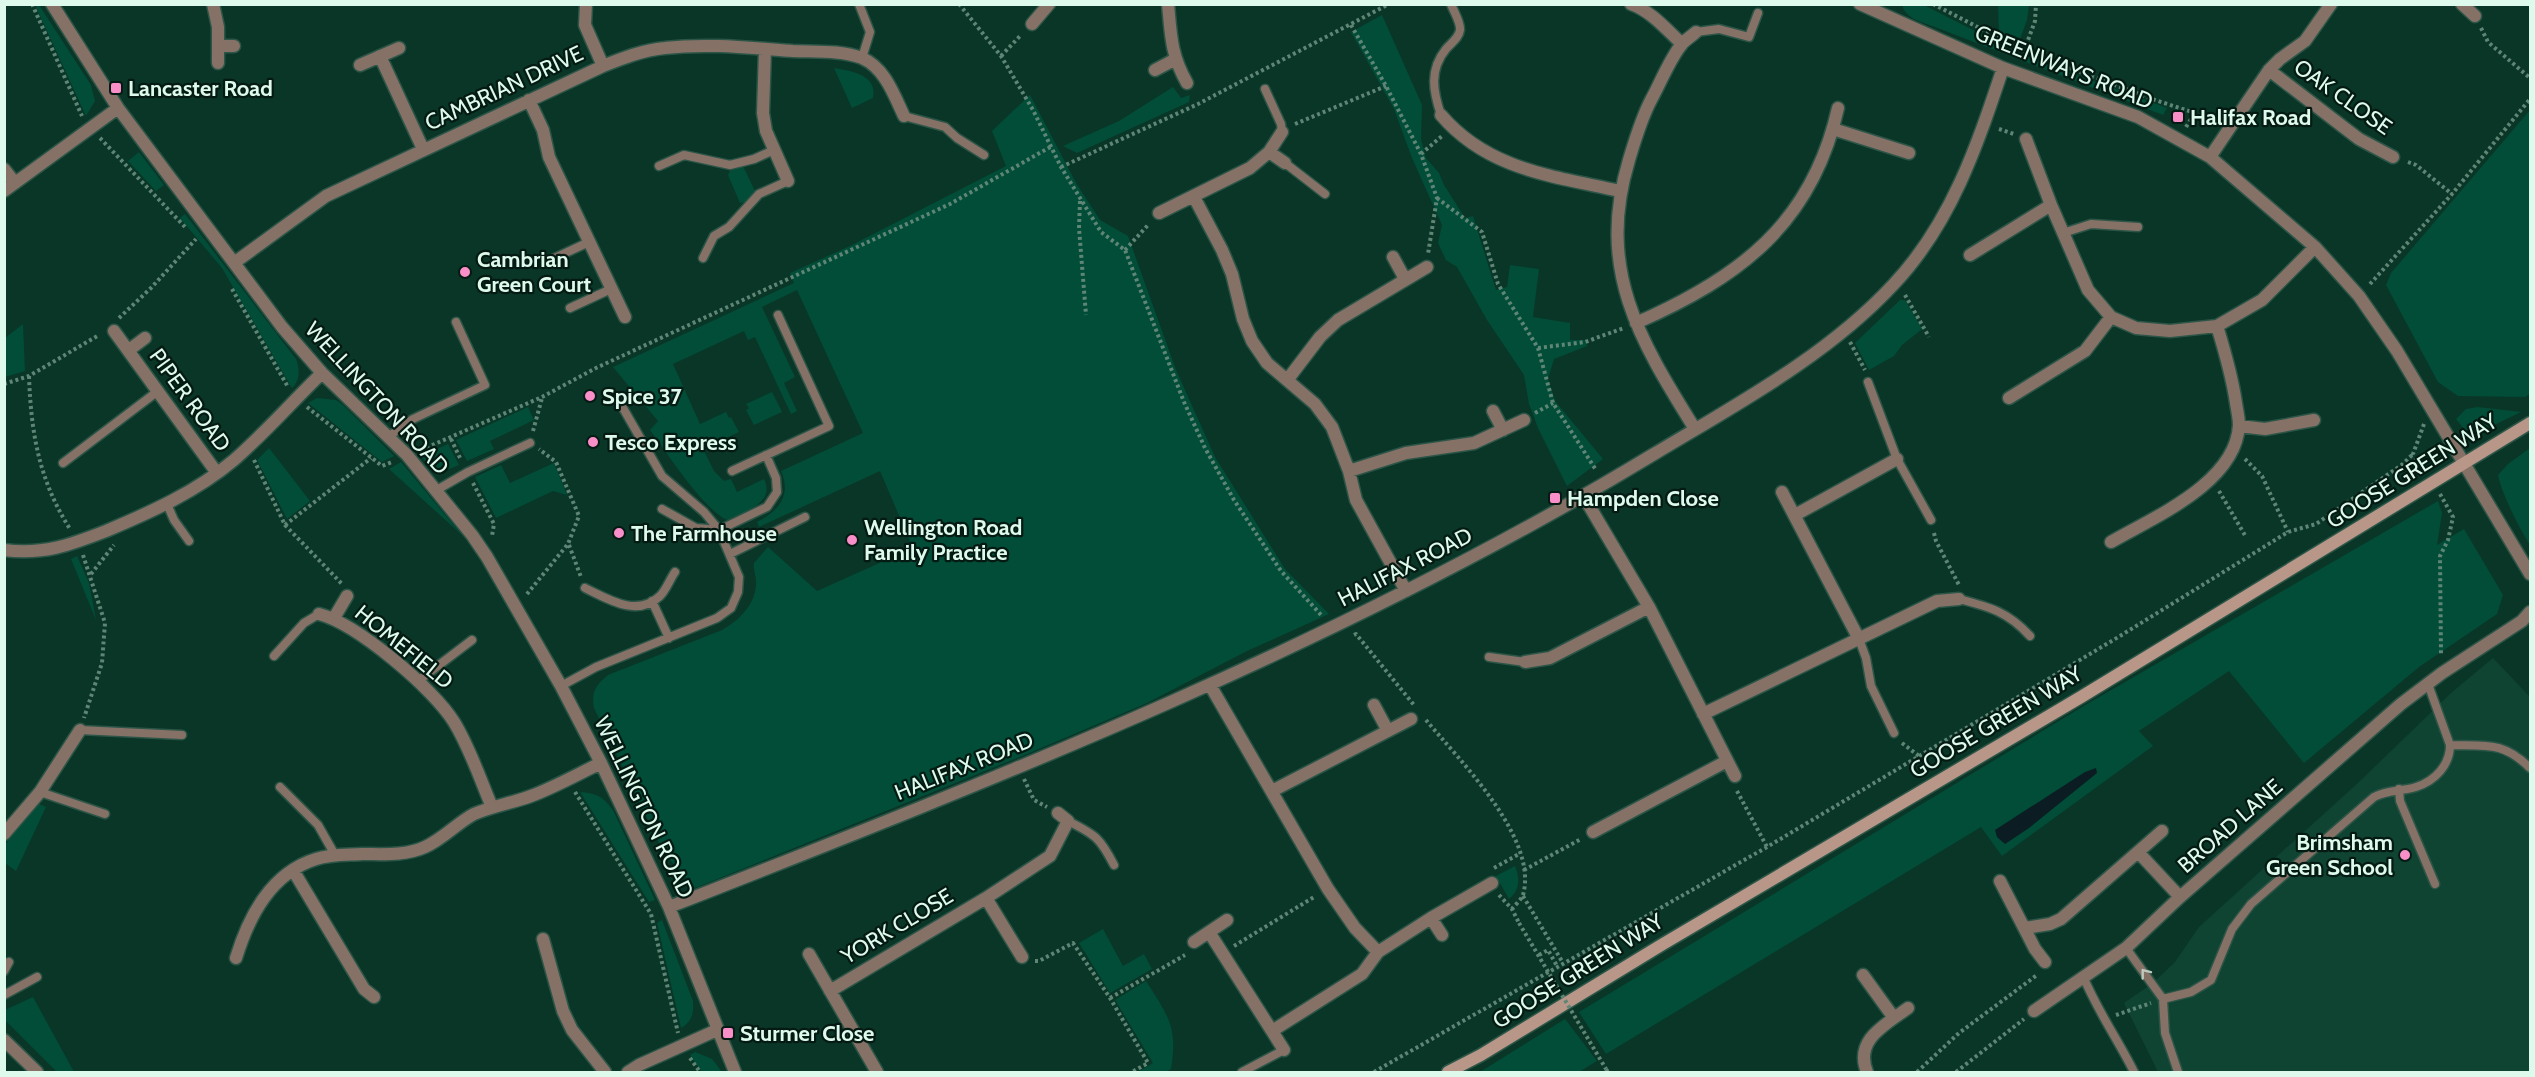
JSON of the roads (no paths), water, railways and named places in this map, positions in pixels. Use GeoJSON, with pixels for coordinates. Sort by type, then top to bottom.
{"type":"FeatureCollection","features":[{"type":"Feature","properties":{"kind":"main road","name":"GOOSE GREEN WAY"},"geometry":{"type":"LineString","coordinates":[[1448,1072],[1481,1055],[1663,944],[2081,697],[2434,484],[2530,423]]}},
{"type":"Feature","properties":{"kind":"main road","name":"GOOSE GREEN WAY"},"geometry":{"type":"LineString","coordinates":[[1464,1072],[1481,1055]]}},
{"type":"Feature","properties":{"kind":"street","name":"WELLINGTON ROAD"},"geometry":{"type":"LineString","coordinates":[[52,4],[118,108],[282,327],[322,373],[407,455],[487,557],[517,606],[601,763],[669,907],[735,1072]]}},
{"type":"Feature","properties":{"kind":"street"},"geometry":{"type":"LineString","coordinates":[[213,4],[219,46],[218,63]]}},
{"type":"Feature","properties":{"kind":"street","name":"CAMBRIAN DRIVE"},"geometry":{"type":"LineString","coordinates":[[586,4],[585,26],[603,66]]}},
{"type":"Feature","properties":{"kind":"street"},"geometry":{"type":"LineString","coordinates":[[1168,4],[1174,60],[1187,83]]}},
{"type":"Feature","properties":{"kind":"street"},"geometry":{"type":"LineString","coordinates":[[1631,4],[1654,18],[1682,44]]}},
{"type":"Feature","properties":{"kind":"street","name":"GREENWAYS ROAD"},"geometry":{"type":"LineString","coordinates":[[1860,4],[1878,8],[2002,68],[2138,117],[2210,157],[2315,247],[2359,296],[2397,351],[2465,464]]}},
{"type":"Feature","properties":{"kind":"street","name":"OAK CLOSE"},"geometry":{"type":"LineString","coordinates":[[2210,157],[2269,70],[2305,41],[2331,4]]}},
{"type":"Feature","properties":{"kind":"street"},"geometry":{"type":"LineString","coordinates":[[2462,4],[2475,15]]}},
{"type":"Feature","properties":{"kind":"street"},"geometry":{"type":"LineString","coordinates":[[1032,24],[1047,5]]}},
{"type":"Feature","properties":{"kind":"street"},"geometry":{"type":"LineString","coordinates":[[1695,429],[1651,356],[1636,323],[1619,267],[1617,234],[1620,191],[1645,113],[1682,44],[1696,32]]}},
{"type":"Feature","properties":{"kind":"street"},"geometry":{"type":"LineString","coordinates":[[219,46],[234,46]]}},
{"type":"Feature","properties":{"kind":"street","name":"CAMBRIAN DRIVE"},"geometry":{"type":"LineString","coordinates":[[234,263],[326,196],[529,100],[632,55],[663,48],[693,46],[840,53],[862,58]]}},
{"type":"Feature","properties":{"kind":"street"},"geometry":{"type":"LineString","coordinates":[[360,65],[399,48]]}},
{"type":"Feature","properties":{"kind":"street"},"geometry":{"type":"LineString","coordinates":[[765,49],[763,113],[766,131],[788,181]]}},
{"type":"Feature","properties":{"kind":"street","name":"CAMBRIAN DRIVE"},"geometry":{"type":"LineString","coordinates":[[380,56],[423,149]]}},
{"type":"Feature","properties":{"kind":"street"},"geometry":{"type":"LineString","coordinates":[[862,58],[878,69],[889,84],[904,116]]}},
{"type":"Feature","properties":{"kind":"street"},"geometry":{"type":"LineString","coordinates":[[1155,70],[1174,60]]}},
{"type":"Feature","properties":{"kind":"street","name":"HALIFAX ROAD"},"geometry":{"type":"LineString","coordinates":[[669,907],[1018,767],[1210,686],[1332,628],[1407,591],[1584,496],[1800,363],[1844,331],[1896,282],[1922,249],[1954,198],[1984,124],[2002,68]]}},
{"type":"Feature","properties":{"kind":"street","name":"OAK CLOSE"},"geometry":{"type":"LineString","coordinates":[[2269,70],[2359,139],[2393,157]]}},
{"type":"Feature","properties":{"kind":"street"},"geometry":{"type":"LineString","coordinates":[[529,100],[543,130],[549,157],[625,317]]}},
{"type":"Feature","properties":{"kind":"street"},"geometry":{"type":"LineString","coordinates":[[4,169],[10,187],[118,108]]}},
{"type":"Feature","properties":{"kind":"street"},"geometry":{"type":"LineString","coordinates":[[1636,323],[1672,308],[1716,282],[1747,260],[1772,238],[1795,209],[1812,178],[1833,129],[1838,108]]}},
{"type":"Feature","properties":{"kind":"street"},"geometry":{"type":"LineString","coordinates":[[1441,115],[1452,128],[1473,144],[1513,166],[1620,191]]}},
{"type":"Feature","properties":{"kind":"street"},"geometry":{"type":"LineString","coordinates":[[1833,129],[1909,153]]}},
{"type":"Feature","properties":{"kind":"street"},"geometry":{"type":"LineString","coordinates":[[1159,213],[1250,168],[1269,152],[1282,132]]}},
{"type":"Feature","properties":{"kind":"street"},"geometry":{"type":"LineString","coordinates":[[2026,139],[2051,205],[2088,290],[2110,317],[2136,328],[2170,331],[2217,326],[2262,300],[2315,247]]}},
{"type":"Feature","properties":{"kind":"street"},"geometry":{"type":"LineString","coordinates":[[1884,159],[1888,147]]}},
{"type":"Feature","properties":{"kind":"street"},"geometry":{"type":"LineString","coordinates":[[1269,152],[1285,163]]}},
{"type":"Feature","properties":{"kind":"street"},"geometry":{"type":"LineString","coordinates":[[1194,197],[1229,266],[1243,319],[1252,341],[1267,363],[1315,404],[1332,427],[1349,471],[1356,500],[1407,591]]}},
{"type":"Feature","properties":{"kind":"street"},"geometry":{"type":"LineString","coordinates":[[1970,255],[2051,205]]}},
{"type":"Feature","properties":{"kind":"street"},"geometry":{"type":"LineString","coordinates":[[1393,257],[1405,279]]}},
{"type":"Feature","properties":{"kind":"street"},"geometry":{"type":"LineString","coordinates":[[1288,379],[1320,337],[1338,320],[1427,267]]}},
{"type":"Feature","properties":{"kind":"street"},"geometry":{"type":"LineString","coordinates":[[2009,398],[2085,351],[2110,317]]}},
{"type":"Feature","properties":{"kind":"street"},"geometry":{"type":"LineString","coordinates":[[2111,542],[2197,492],[2212,479],[2232,451],[2239,426],[2231,372],[2217,326]]}},
{"type":"Feature","properties":{"kind":"street","name":"PIPER ROAD"},"geometry":{"type":"LineString","coordinates":[[114,330],[217,473]]}},
{"type":"Feature","properties":{"kind":"street","name":"PIPER ROAD"},"geometry":{"type":"LineString","coordinates":[[129,350],[145,338]]}},
{"type":"Feature","properties":{"kind":"street"},"geometry":{"type":"LineString","coordinates":[[4,550],[29,553],[57,549],[167,504],[217,473],[248,447],[322,373]]}},
{"type":"Feature","properties":{"kind":"street"},"geometry":{"type":"LineString","coordinates":[[1493,411],[1503,430]]}},
{"type":"Feature","properties":{"kind":"street"},"geometry":{"type":"LineString","coordinates":[[1349,471],[1406,453],[1474,443],[1524,420]]}},
{"type":"Feature","properties":{"kind":"street"},"geometry":{"type":"LineString","coordinates":[[2239,426],[2265,429],[2314,420]]}},
{"type":"Feature","properties":{"kind":"street"},"geometry":{"type":"LineString","coordinates":[[1795,515],[1897,459]]}},
{"type":"Feature","properties":{"kind":"street"},"geometry":{"type":"LineString","coordinates":[[2465,464],[2530,574]]}},
{"type":"Feature","properties":{"kind":"street"},"geometry":{"type":"LineString","coordinates":[[1782,492],[1858,639]]}},
{"type":"Feature","properties":{"kind":"street"},"geometry":{"type":"LineString","coordinates":[[1584,496],[1649,607],[1735,776]]}},
{"type":"Feature","properties":{"kind":"street","name":"HOMEFIELD"},"geometry":{"type":"LineString","coordinates":[[334,618],[346,596]]}},
{"type":"Feature","properties":{"kind":"street"},"geometry":{"type":"LineString","coordinates":[[1703,714],[1937,601],[1959,599]]}},
{"type":"Feature","properties":{"kind":"street"},"geometry":{"type":"LineString","coordinates":[[1525,662],[1550,658],[1649,607]]}},
{"type":"Feature","properties":{"kind":"street","name":"BROAD LANE"},"geometry":{"type":"LineString","coordinates":[[2034,1011],[2126,948],[2180,897],[2401,704],[2442,673],[2522,621],[2530,612]]}},
{"type":"Feature","properties":{"kind":"street","name":"HOMEFIELD"},"geometry":{"type":"LineString","coordinates":[[319,614],[352,627],[418,681],[442,705],[456,724],[492,807]]}},
{"type":"Feature","properties":{"kind":"street"},"geometry":{"type":"LineString","coordinates":[[1210,686],[1328,889],[1355,928],[1378,952]]}},
{"type":"Feature","properties":{"kind":"street"},"geometry":{"type":"LineString","coordinates":[[1374,705],[1388,731]]}},
{"type":"Feature","properties":{"kind":"street"},"geometry":{"type":"LineString","coordinates":[[1272,791],[1411,719]]}},
{"type":"Feature","properties":{"kind":"street"},"geometry":{"type":"LineString","coordinates":[[4,834],[40,792],[80,730]]}},
{"type":"Feature","properties":{"kind":"street"},"geometry":{"type":"LineString","coordinates":[[1593,832],[1727,761]]}},
{"type":"Feature","properties":{"kind":"street"},"geometry":{"type":"LineString","coordinates":[[236,958],[244,932],[258,904],[293,870],[315,859],[335,855],[408,853],[426,846],[472,815],[492,807],[531,797],[601,763]]}},
{"type":"Feature","properties":{"kind":"street"},"geometry":{"type":"LineString","coordinates":[[1058,813],[1068,821]]}},
{"type":"Feature","properties":{"kind":"street","name":"YORK CLOSE"},"geometry":{"type":"LineString","coordinates":[[830,991],[986,898],[1050,855],[1068,821]]}},
{"type":"Feature","properties":{"kind":"street"},"geometry":{"type":"LineString","coordinates":[[2025,928],[2050,924],[2061,919],[2162,831]]}},
{"type":"Feature","properties":{"kind":"street"},"geometry":{"type":"LineString","coordinates":[[2139,852],[2180,897]]}},
{"type":"Feature","properties":{"kind":"street"},"geometry":{"type":"LineString","coordinates":[[293,870],[364,989],[374,997]]}},
{"type":"Feature","properties":{"kind":"street"},"geometry":{"type":"LineString","coordinates":[[2000,881],[2044,967]]}},
{"type":"Feature","properties":{"kind":"street"},"geometry":{"type":"LineString","coordinates":[[1272,1031],[1362,974],[1378,952],[1492,883]]}},
{"type":"Feature","properties":{"kind":"street","name":"YORK CLOSE"},"geometry":{"type":"LineString","coordinates":[[986,898],[1022,957]]}},
{"type":"Feature","properties":{"kind":"street"},"geometry":{"type":"LineString","coordinates":[[1431,918],[1442,935]]}},
{"type":"Feature","properties":{"kind":"street"},"geometry":{"type":"LineString","coordinates":[[1194,942],[1227,920]]}},
{"type":"Feature","properties":{"kind":"street"},"geometry":{"type":"LineString","coordinates":[[1209,932],[1284,1050]]}},
{"type":"Feature","properties":{"kind":"street"},"geometry":{"type":"LineString","coordinates":[[543,939],[563,1011],[572,1030],[605,1072]]}},
{"type":"Feature","properties":{"kind":"street","name":"YORK CLOSE"},"geometry":{"type":"LineString","coordinates":[[809,954],[877,1072]]}},
{"type":"Feature","properties":{"kind":"street"},"geometry":{"type":"LineString","coordinates":[[1863,975],[1894,1018]]}},
{"type":"Feature","properties":{"kind":"street"},"geometry":{"type":"LineString","coordinates":[[1866,1072],[1863,1058],[1865,1046],[1871,1035],[1908,1008]]}},
{"type":"Feature","properties":{"kind":"street"},"geometry":{"type":"LineString","coordinates":[[628,1072],[717,1030]]}},
{"type":"Feature","properties":{"kind":"street"},"geometry":{"type":"LineString","coordinates":[[4,1040],[37,1072]]}},
{"type":"Feature","properties":{"kind":"lane"},"geometry":{"type":"LineString","coordinates":[[859,4],[870,32],[862,58]]}},
{"type":"Feature","properties":{"kind":"lane"},"geometry":{"type":"LineString","coordinates":[[1441,115],[1434,94],[1433,76],[1444,51],[1459,34],[1461,27],[1451,4]]}},
{"type":"Feature","properties":{"kind":"lane"},"geometry":{"type":"LineString","coordinates":[[1696,32],[1719,29],[1749,37],[1758,13]]}},
{"type":"Feature","properties":{"kind":"lane"},"geometry":{"type":"LineString","coordinates":[[1265,89],[1281,124],[1282,132]]}},
{"type":"Feature","properties":{"kind":"lane"},"geometry":{"type":"LineString","coordinates":[[904,116],[945,127],[957,138],[984,155]]}},
{"type":"Feature","properties":{"kind":"lane"},"geometry":{"type":"LineString","coordinates":[[659,166],[684,155],[730,165],[754,159],[774,150]]}},
{"type":"Feature","properties":{"kind":"lane"},"geometry":{"type":"LineString","coordinates":[[1285,163],[1325,194]]}},
{"type":"Feature","properties":{"kind":"lane"},"geometry":{"type":"LineString","coordinates":[[703,258],[714,236],[729,227],[759,194],[788,181]]}},
{"type":"Feature","properties":{"kind":"lane"},"geometry":{"type":"LineString","coordinates":[[2064,233],[2091,224],[2138,227]]}},
{"type":"Feature","properties":{"kind":"lane"},"geometry":{"type":"LineString","coordinates":[[546,262],[589,242]]}},
{"type":"Feature","properties":{"kind":"lane"},"geometry":{"type":"LineString","coordinates":[[570,308],[611,289]]}},
{"type":"Feature","properties":{"kind":"lane"},"geometry":{"type":"LineString","coordinates":[[732,471],[829,426],[778,315]]}},
{"type":"Feature","properties":{"kind":"lane"},"geometry":{"type":"LineString","coordinates":[[388,436],[413,419],[485,385],[456,322]]}},
{"type":"Feature","properties":{"kind":"lane"},"geometry":{"type":"LineString","coordinates":[[1868,382],[1897,459],[1931,520]]}},
{"type":"Feature","properties":{"kind":"lane"},"geometry":{"type":"LineString","coordinates":[[63,463],[158,391]]}},
{"type":"Feature","properties":{"kind":"lane"},"geometry":{"type":"LineString","coordinates":[[561,686],[596,667],[717,618],[731,608],[738,592],[740,577],[719,530],[704,512],[662,476],[623,408]]}},
{"type":"Feature","properties":{"kind":"lane"},"geometry":{"type":"LineString","coordinates":[[435,491],[468,472],[530,443]]}},
{"type":"Feature","properties":{"kind":"lane"},"geometry":{"type":"LineString","coordinates":[[662,509],[696,528],[719,530],[767,507],[777,492],[776,478],[766,455]]}},
{"type":"Feature","properties":{"kind":"lane"},"geometry":{"type":"LineString","coordinates":[[167,504],[174,520],[189,541]]}},
{"type":"Feature","properties":{"kind":"lane"},"geometry":{"type":"LineString","coordinates":[[730,554],[805,517]]}},
{"type":"Feature","properties":{"kind":"lane"},"geometry":{"type":"LineString","coordinates":[[585,588],[622,606],[639,606],[661,595],[675,572]]}},
{"type":"Feature","properties":{"kind":"lane"},"geometry":{"type":"LineString","coordinates":[[1959,599],[1993,608],[2015,620],[2030,636]]}},
{"type":"Feature","properties":{"kind":"lane"},"geometry":{"type":"LineString","coordinates":[[652,601],[669,638]]}},
{"type":"Feature","properties":{"kind":"lane"},"geometry":{"type":"LineString","coordinates":[[274,656],[304,623],[319,614]]}},
{"type":"Feature","properties":{"kind":"lane"},"geometry":{"type":"LineString","coordinates":[[1858,639],[1866,658],[1871,686],[1894,733]]}},
{"type":"Feature","properties":{"kind":"lane"},"geometry":{"type":"LineString","coordinates":[[418,681],[472,640]]}},
{"type":"Feature","properties":{"kind":"lane"},"geometry":{"type":"LineString","coordinates":[[1489,657],[1525,662]]}},
{"type":"Feature","properties":{"kind":"lane"},"geometry":{"type":"LineString","coordinates":[[2163,999],[2191,992],[2211,980],[2232,929],[2251,904],[2374,797],[2386,790],[2415,787],[2427,782],[2445,767],[2450,745],[2428,684]]}},
{"type":"Feature","properties":{"kind":"lane"},"geometry":{"type":"LineString","coordinates":[[80,730],[182,735]]}},
{"type":"Feature","properties":{"kind":"lane"},"geometry":{"type":"LineString","coordinates":[[2450,745],[2499,746],[2518,755],[2530,768]]}},
{"type":"Feature","properties":{"kind":"lane"},"geometry":{"type":"LineString","coordinates":[[280,787],[318,825],[335,855]]}},
{"type":"Feature","properties":{"kind":"lane"},"geometry":{"type":"LineString","coordinates":[[2399,789],[2400,801],[2435,884]]}},
{"type":"Feature","properties":{"kind":"lane"},"geometry":{"type":"LineString","coordinates":[[40,792],[105,814]]}},
{"type":"Feature","properties":{"kind":"lane"},"geometry":{"type":"LineString","coordinates":[[1068,821],[1102,841],[1114,865]]}},
{"type":"Feature","properties":{"kind":"lane"},"geometry":{"type":"LineString","coordinates":[[2126,948],[2163,999],[2165,1033],[2178,1072]]}},
{"type":"Feature","properties":{"kind":"lane"},"geometry":{"type":"LineString","coordinates":[[4,971],[9,962]]}},
{"type":"Feature","properties":{"kind":"lane"},"geometry":{"type":"LineString","coordinates":[[2083,976],[2092,998],[2106,1018],[2134,1072]]}},
{"type":"Feature","properties":{"kind":"lane"},"geometry":{"type":"LineString","coordinates":[[4,995],[37,977]]}},
{"type":"Feature","properties":{"kind":"lane"},"geometry":{"type":"LineString","coordinates":[[1242,1072],[1284,1050]]}},
{"type":"Feature","properties":{"kind":"water"},"geometry":{"type":"Polygon","coordinates":[[[2096,768],[2097,773],[2029,828],[2005,844],[1997,837],[1995,830],[2085,772],[2096,768]]]}},
{"type":"Feature","properties":{"kind":"place","name":"Lancaster Road"},"geometry":{"type":"Point","coordinates":[116,88]}},
{"type":"Feature","properties":{"kind":"place","name":"Halifax Road"},"geometry":{"type":"Point","coordinates":[2178,117]}},
{"type":"Feature","properties":{"kind":"place","name":"Cambrian Green Court"},"geometry":{"type":"Point","coordinates":[465,272]}},
{"type":"Feature","properties":{"kind":"place","name":"Spice 37"},"geometry":{"type":"Point","coordinates":[590,396]}},
{"type":"Feature","properties":{"kind":"place","name":"Tesco Express"},"geometry":{"type":"Point","coordinates":[593,442]}},
{"type":"Feature","properties":{"kind":"place","name":"Hampden Close"},"geometry":{"type":"Point","coordinates":[1555,498]}},
{"type":"Feature","properties":{"kind":"place","name":"The Farmhouse"},"geometry":{"type":"Point","coordinates":[619,533]}},
{"type":"Feature","properties":{"kind":"place","name":"Wellington Road Family Practice"},"geometry":{"type":"Point","coordinates":[852,540]}},
{"type":"Feature","properties":{"kind":"place","name":"Brimsham Green School"},"geometry":{"type":"Point","coordinates":[2405,855]}},
{"type":"Feature","properties":{"kind":"place","name":"Sturmer Close"},"geometry":{"type":"Point","coordinates":[728,1033]}}]}
